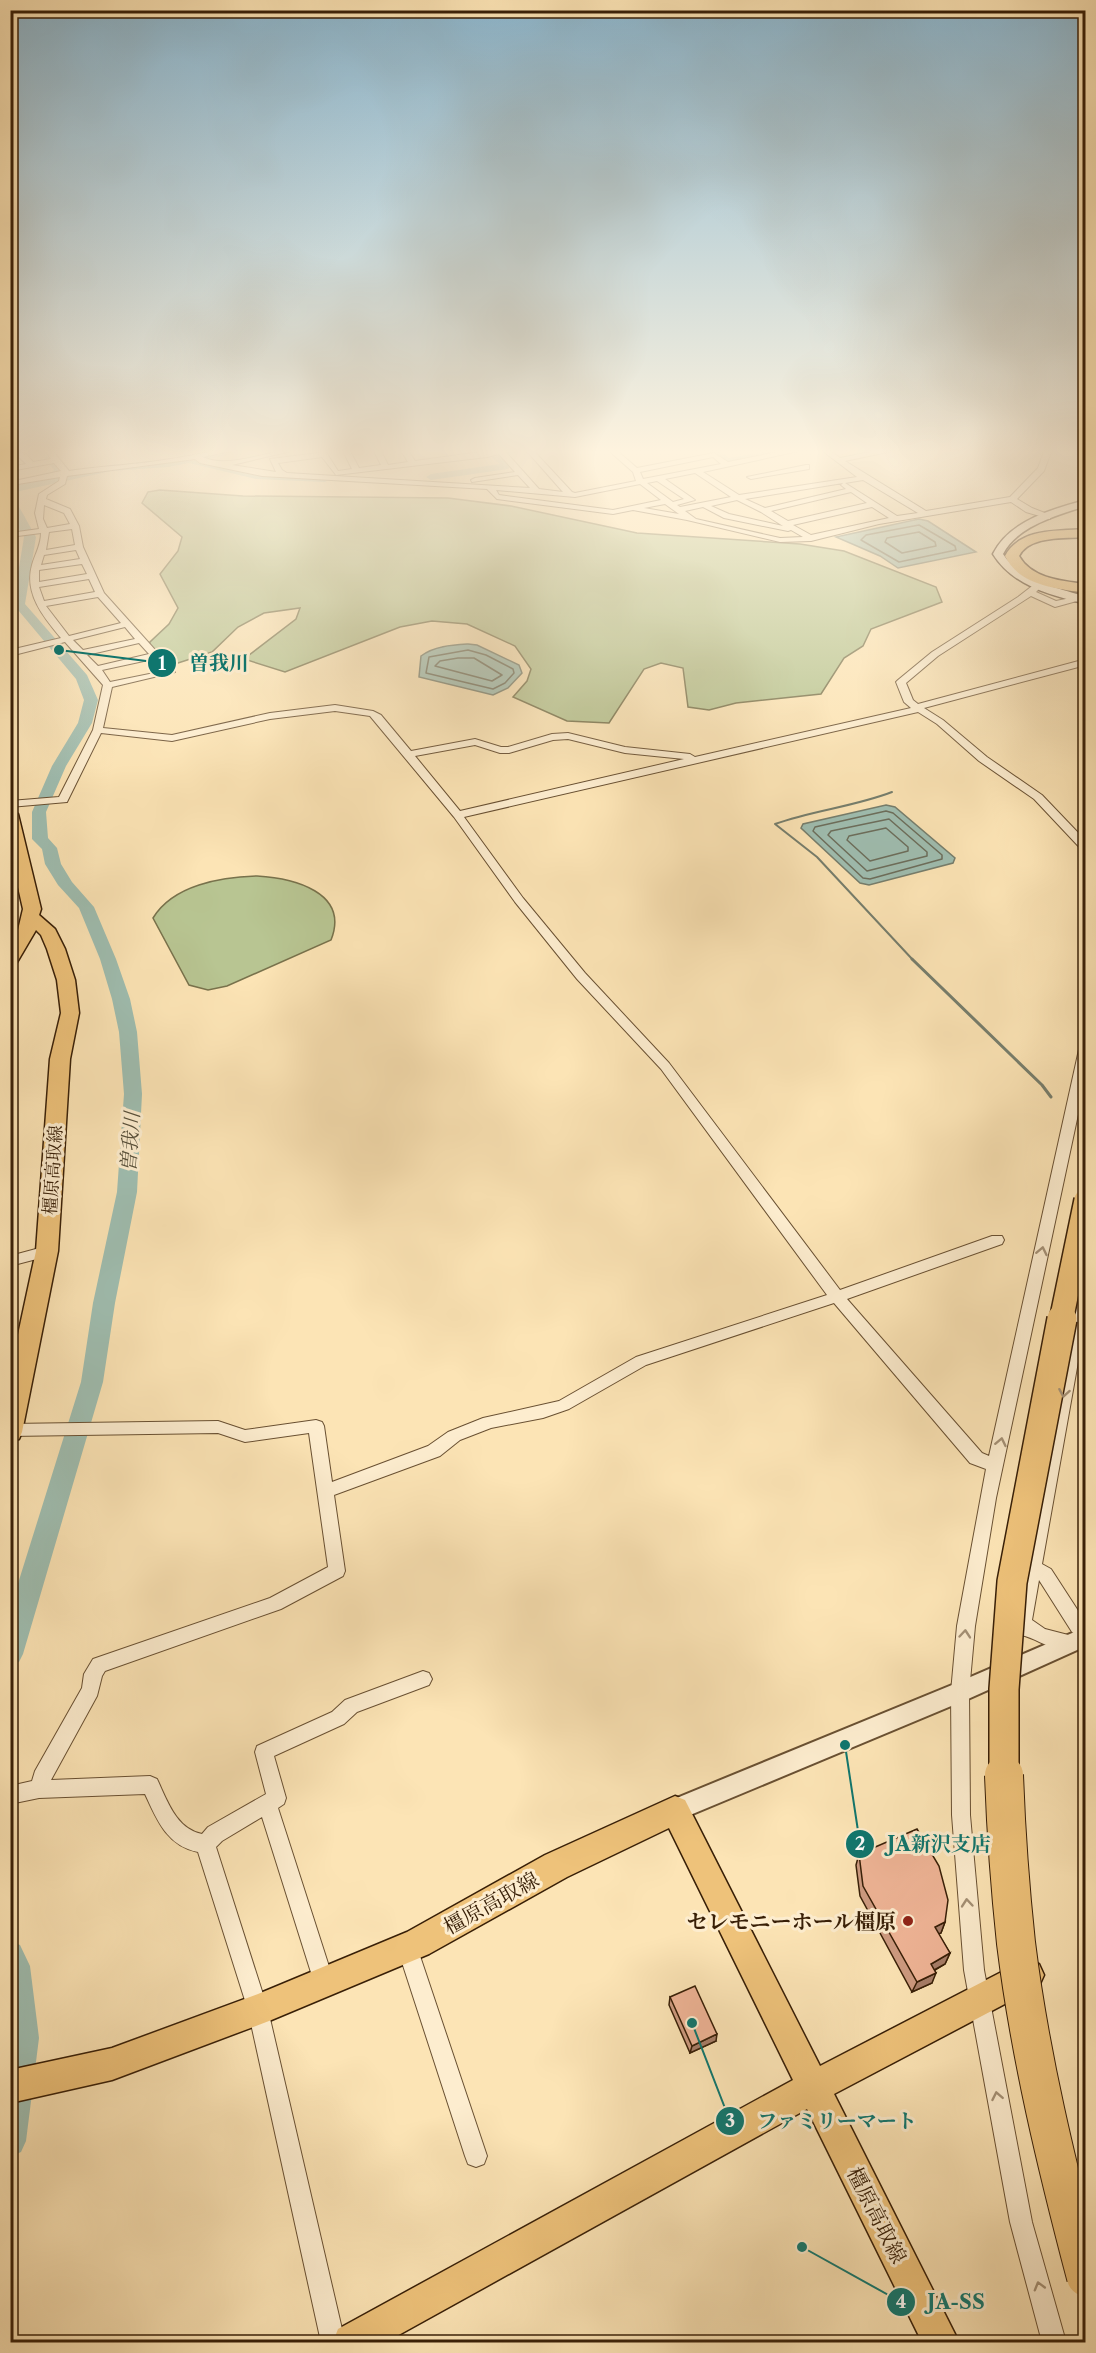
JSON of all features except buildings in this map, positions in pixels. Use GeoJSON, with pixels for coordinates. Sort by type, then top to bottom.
{"type":"FeatureCollection","features":[{"type":"Feature","properties":{"kind":"highway"},"geometry":{"type":"LineString","coordinates":[[1014,559],[1020,568],[1032,575],[1084,594]]}},
{"type":"Feature","properties":{"kind":"highway"},"geometry":{"type":"LineString","coordinates":[[1022,559],[1024,563],[1040,573],[1084,594]]}},
{"type":"Feature","properties":{"kind":"highway"},"geometry":{"type":"LineString","coordinates":[[1086,1200],[1021,1523],[1009,1602],[1003,1694],[1002,1799],[1011,1912],[1031,2043],[1062,2195],[1086,2277]]}},
{"type":"Feature","properties":{"kind":"main road"},"geometry":{"type":"LineString","coordinates":[[999,559],[1034,589],[1084,594]]}},
{"type":"Feature","properties":{"kind":"main road"},"geometry":{"type":"LineString","coordinates":[[10,814],[31,899],[31,917],[27,930],[10,960]]}},
{"type":"Feature","properties":{"kind":"main road","name":"橿原高取線"},"geometry":{"type":"LineString","coordinates":[[11,1431],[47,1251],[60,1059],[69,1004],[64,972],[49,933],[31,917]]}},
{"type":"Feature","properties":{"kind":"main road","name":"橿原高取線"},"geometry":{"type":"LineString","coordinates":[[10,2087],[112,2064],[258,2010],[448,1928],[556,1866],[675,1810],[941,2343]]}},
{"type":"Feature","properties":{"kind":"main road"},"geometry":{"type":"LineString","coordinates":[[351,2343],[813,2087],[1032,1973]]}},
{"type":"Feature","properties":{"kind":"street"},"geometry":{"type":"LineString","coordinates":[[10,804],[25,801],[63,800],[98,730],[108,685],[82,653],[52,622],[42,604],[34,585],[38,559]]}},
{"type":"Feature","properties":{"kind":"street"},"geometry":{"type":"LineString","coordinates":[[36,568],[85,561],[100,594],[170,672],[108,685]]}},
{"type":"Feature","properties":{"kind":"street"},"geometry":{"type":"LineString","coordinates":[[34,585],[92,576]]}},
{"type":"Feature","properties":{"kind":"street"},"geometry":{"type":"LineString","coordinates":[[1034,589],[1021,600],[935,654],[901,682],[906,697],[917,708],[940,722],[982,759],[1038,797],[1086,848]]}},
{"type":"Feature","properties":{"kind":"street"},"geometry":{"type":"LineString","coordinates":[[42,604],[100,594]]}},
{"type":"Feature","properties":{"kind":"street"},"geometry":{"type":"LineString","coordinates":[[10,653],[126,624]]}},
{"type":"Feature","properties":{"kind":"street"},"geometry":{"type":"LineString","coordinates":[[82,653],[141,640]]}},
{"type":"Feature","properties":{"kind":"street"},"geometry":{"type":"LineString","coordinates":[[96,669],[154,656]]}},
{"type":"Feature","properties":{"kind":"street"},"geometry":{"type":"LineString","coordinates":[[458,815],[578,785],[701,759],[917,708],[1086,662]]}},
{"type":"Feature","properties":{"kind":"street"},"geometry":{"type":"LineString","coordinates":[[98,730],[172,738],[270,716],[344,709],[378,717],[458,815],[519,900],[581,976],[665,1066],[837,1297],[976,1458],[995,1466]]}},
{"type":"Feature","properties":{"kind":"street"},"geometry":{"type":"LineString","coordinates":[[410,754],[475,742],[500,750],[509,750],[552,737],[568,736],[625,750],[701,759]]}},
{"type":"Feature","properties":{"kind":"street"},"geometry":{"type":"LineString","coordinates":[[1054,2343],[1021,2222],[979,2000],[970,1939],[961,1815],[960,1692],[966,1626],[995,1466],[1086,1045]]}},
{"type":"Feature","properties":{"kind":"street"},"geometry":{"type":"LineString","coordinates":[[325,1491],[434,1451],[454,1436],[489,1422],[564,1406],[641,1361],[837,1297],[997,1240]]}},
{"type":"Feature","properties":{"kind":"street"},"geometry":{"type":"LineString","coordinates":[[10,1261],[47,1251]]}},
{"type":"Feature","properties":{"kind":"street"},"geometry":{"type":"LineString","coordinates":[[1086,1274],[1023,1622],[1019,1664],[1016,1767],[1022,1872],[1032,1973],[1055,2100],[1086,2216]]}},
{"type":"Feature","properties":{"kind":"street"},"geometry":{"type":"LineString","coordinates":[[11,1431],[218,1427],[245,1436],[316,1426],[337,1571],[275,1604],[99,1665],[93,1674],[91,1690],[42,1777],[24,1793]]}},
{"type":"Feature","properties":{"kind":"street"},"geometry":{"type":"LineString","coordinates":[[1033,1567],[1046,1574],[1080,1637]]}},
{"type":"Feature","properties":{"kind":"street"},"geometry":{"type":"LineString","coordinates":[[1023,1622],[1028,1630],[1046,1638],[1080,1637]]}},
{"type":"Feature","properties":{"kind":"street"},"geometry":{"type":"LineString","coordinates":[[675,1810],[960,1692],[1080,1637]]}},
{"type":"Feature","properties":{"kind":"street"},"geometry":{"type":"LineString","coordinates":[[206,1844],[215,1834],[278,1798],[264,1752],[338,1718],[351,1706],[423,1679]]}},
{"type":"Feature","properties":{"kind":"street"},"geometry":{"type":"LineString","coordinates":[[24,1793],[150,1785],[174,1832],[193,1843],[206,1844]]}},
{"type":"Feature","properties":{"kind":"street"},"geometry":{"type":"LineString","coordinates":[[268,1805],[324,1982]]}},
{"type":"Feature","properties":{"kind":"street"},"geometry":{"type":"LineString","coordinates":[[206,1844],[258,2010],[333,2343]]}},
{"type":"Feature","properties":{"kind":"street"},"geometry":{"type":"LineString","coordinates":[[407,1947],[476,2156]]}},
{"type":"Feature","properties":{"kind":"green space"},"geometry":{"type":"Polygon","coordinates":[[[172,559],[864,559],[936,587],[942,602],[871,629],[863,646],[844,658],[821,694],[736,703],[709,710],[688,707],[683,668],[661,663],[644,669],[609,723],[567,721],[513,697],[527,681],[531,669],[515,646],[467,624],[432,621],[400,627],[285,672],[244,659],[296,619],[300,608],[264,613],[238,627],[212,652],[178,663],[159,664],[148,652],[150,642],[169,624],[178,608],[160,574],[172,559]]]}},
{"type":"Feature","properties":{"kind":"green space"},"geometry":{"type":"Polygon","coordinates":[[[257,876],[301,884],[325,899],[333,910],[335,924],[331,940],[227,986],[208,990],[189,985],[153,918],[162,907],[185,890],[228,878],[257,876]]]}},
{"type":"Feature","properties":{"kind":"water"},"geometry":{"type":"Polygon","coordinates":[[[884,559],[943,559],[898,568],[884,559]]]}},
{"type":"Feature","properties":{"kind":"water"},"geometry":{"type":"Polygon","coordinates":[[[477,645],[519,665],[522,673],[508,688],[493,695],[419,677],[421,656],[437,648],[477,645]]]}},
{"type":"Feature","properties":{"kind":"water"},"geometry":{"type":"Polygon","coordinates":[[[886,805],[895,807],[955,858],[953,863],[869,885],[860,883],[801,828],[803,824],[886,805]]]}},
{"type":"Feature","properties":{"kind":"waterway","name":"曽我川"},"geometry":{"type":"LineString","coordinates":[[10,1654],[92,1382],[104,1303],[127,1192],[133,1094],[128,1032],[121,999],[108,959],[86,907],[66,885],[53,864],[49,848],[40,839],[39,812],[59,766],[85,723],[91,700],[82,678],[19,604],[26,559]]}},
{"type":"Feature","properties":{"kind":"waterway"},"geometry":{"type":"LineString","coordinates":[[892,792],[775,824],[817,857],[913,960]]}},
{"type":"Feature","properties":{"kind":"waterway"},"geometry":{"type":"LineString","coordinates":[[913,960],[1042,1085],[1051,1097]]}},
{"type":"Feature","properties":{"kind":"waterway","name":"曽我川"},"geometry":{"type":"LineString","coordinates":[[10,1955],[15,1966],[24,2038],[10,2141]]}},
{"type":"Feature","properties":{"kind":"place","name":"曽我川"},"geometry":{"type":"Point","coordinates":[59,650]}},
{"type":"Feature","properties":{"kind":"place","name":"JA新沢支店"},"geometry":{"type":"Point","coordinates":[845,1745]}},
{"type":"Feature","properties":{"kind":"place","name":"セレモニーホール橿原"},"geometry":{"type":"Point","coordinates":[908,1921]}},
{"type":"Feature","properties":{"kind":"place","name":"ファミリーマート"},"geometry":{"type":"Point","coordinates":[692,2023]}},
{"type":"Feature","properties":{"kind":"place","name":"JA-SS"},"geometry":{"type":"Point","coordinates":[802,2247]}}]}
